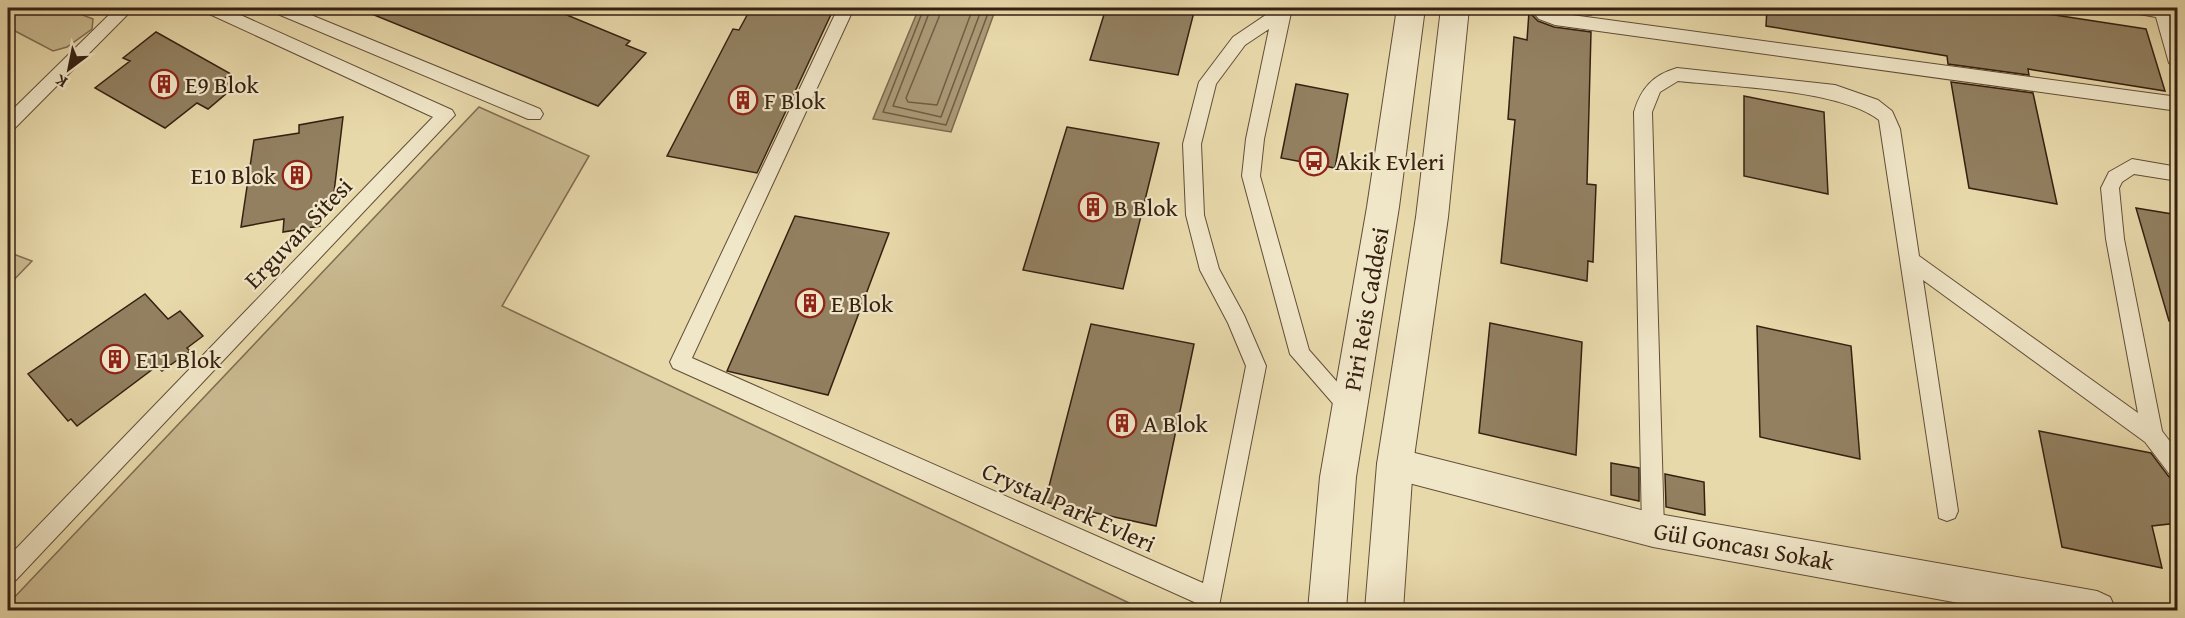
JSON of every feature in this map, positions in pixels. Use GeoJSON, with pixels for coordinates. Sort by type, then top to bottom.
{"type":"FeatureCollection","features":[{"type":"Feature","properties":{"kind":"street","name":"Piri Reis Caddesi"},"geometry":{"type":"LineString","coordinates":[[1327,610],[1338,477],[1383,207],[1411,8]]}},
{"type":"Feature","properties":{"kind":"street","name":"Piri Reis Caddesi"},"geometry":{"type":"LineString","coordinates":[[1384,610],[1395,464],[1430,229],[1455,8]]}},
{"type":"Feature","properties":{"kind":"street","name":"Gül Goncası Sokak"},"geometry":{"type":"LineString","coordinates":[[1395,464],[1653,530],[2097,610]]}},
{"type":"Feature","properties":{"kind":"lane"},"geometry":{"type":"LineString","coordinates":[[8,124],[126,8]]}},
{"type":"Feature","properties":{"kind":"lane","name":"Erguvan Sitesi"},"geometry":{"type":"LineString","coordinates":[[8,572],[446,116],[211,8]]}},
{"type":"Feature","properties":{"kind":"lane"},"geometry":{"type":"LineString","coordinates":[[279,8],[534,114]]}},
{"type":"Feature","properties":{"kind":"lane","name":"Crystal Park Evleri"},"geometry":{"type":"LineString","coordinates":[[846,8],[680,362],[1211,598],[1256,366],[1237,321],[1210,270],[1195,215],[1192,144],[1208,82],[1239,41],[1284,10]]}},
{"type":"Feature","properties":{"kind":"lane"},"geometry":{"type":"LineString","coordinates":[[1538,8],[1545,15],[1555,19],[2178,104]]}},
{"type":"Feature","properties":{"kind":"lane"},"geometry":{"type":"LineString","coordinates":[[2134,8],[2162,10],[2178,63]]}},
{"type":"Feature","properties":{"kind":"lane","name":"Crystal Park Evleri"},"geometry":{"type":"LineString","coordinates":[[1284,10],[1255,139],[1251,176],[1266,238],[1300,354],[1350,408]]}},
{"type":"Feature","properties":{"kind":"lane"},"geometry":{"type":"LineString","coordinates":[[1653,530],[1643,112],[1647,94],[1660,79],[1677,74],[1696,74],[1834,92],[1872,105],[1886,116],[1891,129],[1947,511]]}},
{"type":"Feature","properties":{"kind":"lane"},"geometry":{"type":"LineString","coordinates":[[2152,435],[2115,239],[2110,188],[2115,177],[2133,166],[2178,174]]}},
{"type":"Feature","properties":{"kind":"lane"},"geometry":{"type":"LineString","coordinates":[[1911,261],[2152,435],[2178,469]]}},
{"type":"Feature","properties":{"kind":"shaded area"},"geometry":{"type":"Polygon","coordinates":[[[8,8],[65,8],[93,19],[92,29],[67,47],[53,51],[15,31],[8,36],[8,8]]]}},
{"type":"Feature","properties":{"kind":"shaded area"},"geometry":{"type":"Polygon","coordinates":[[[479,107],[589,156],[502,306],[1144,610],[8,610],[8,604],[479,107]]]}},
{"type":"Feature","properties":{"kind":"shaded area"},"geometry":{"type":"Polygon","coordinates":[[[8,252],[32,261],[8,286],[8,252]]]}},
{"type":"Feature","properties":{"kind":"water"},"geometry":{"type":"Polygon","coordinates":[[[919,8],[996,8],[951,132],[873,119],[919,8]]]}},
{"type":"Feature","properties":{"kind":"building"},"geometry":{"type":"Polygon","coordinates":[[[357,8],[550,8],[630,41],[626,45],[646,53],[598,106],[357,8]]]}},
{"type":"Feature","properties":{"kind":"building","name":"F Blok"},"geometry":{"type":"Polygon","coordinates":[[[751,8],[834,8],[757,173],[667,156],[733,29],[739,30],[751,8]]]}},
{"type":"Feature","properties":{"kind":"building"},"geometry":{"type":"Polygon","coordinates":[[[1106,8],[1195,8],[1178,75],[1090,60],[1106,8]]]}},
{"type":"Feature","properties":{"kind":"building"},"geometry":{"type":"Polygon","coordinates":[[[1551,8],[1591,8],[1591,15],[1558,11],[1551,8]]]}},
{"type":"Feature","properties":{"kind":"building"},"geometry":{"type":"Polygon","coordinates":[[[1767,8],[2009,8],[2146,29],[2165,91],[2028,69],[2029,75],[1948,64],[1947,56],[1766,26],[1767,8]]]}},
{"type":"Feature","properties":{"kind":"building"},"geometry":{"type":"Polygon","coordinates":[[[1529,12],[1538,21],[1554,27],[1591,32],[1587,184],[1596,185],[1593,262],[1588,261],[1587,281],[1501,263],[1515,120],[1508,119],[1514,37],[1527,40],[1529,12]]]}},
{"type":"Feature","properties":{"kind":"building","name":"E9 Blok"},"geometry":{"type":"Polygon","coordinates":[[[156,32],[231,74],[222,80],[234,87],[208,109],[197,103],[165,128],[95,88],[130,61],[123,58],[156,32]]]}},
{"type":"Feature","properties":{"kind":"building"},"geometry":{"type":"Polygon","coordinates":[[[1951,82],[2033,93],[2057,204],[1969,188],[1951,82]]]}},
{"type":"Feature","properties":{"kind":"building"},"geometry":{"type":"Polygon","coordinates":[[[1296,84],[1348,94],[1335,168],[1281,158],[1296,84]]]}},
{"type":"Feature","properties":{"kind":"building"},"geometry":{"type":"Polygon","coordinates":[[[1744,96],[1824,112],[1828,194],[1744,176],[1744,96]]]}},
{"type":"Feature","properties":{"kind":"building","name":"E10 Blok"},"geometry":{"type":"Polygon","coordinates":[[[343,117],[332,209],[321,211],[320,226],[283,232],[284,219],[241,227],[254,140],[299,133],[299,125],[343,117]]]}},
{"type":"Feature","properties":{"kind":"building","name":"B Blok"},"geometry":{"type":"Polygon","coordinates":[[[1067,127],[1159,143],[1123,289],[1023,270],[1067,127]]]}},
{"type":"Feature","properties":{"kind":"building"},"geometry":{"type":"Polygon","coordinates":[[[2136,208],[2178,215],[2178,320],[2169,321],[2136,208]]]}},
{"type":"Feature","properties":{"kind":"building","name":"E Blok"},"geometry":{"type":"Polygon","coordinates":[[[795,216],[889,233],[828,395],[727,371],[795,216]]]}},
{"type":"Feature","properties":{"kind":"building","name":"E11 Blok"},"geometry":{"type":"Polygon","coordinates":[[[145,294],[168,319],[180,311],[203,336],[187,348],[190,351],[162,371],[157,366],[77,426],[71,419],[68,421],[28,374],[145,294]]]}},
{"type":"Feature","properties":{"kind":"building"},"geometry":{"type":"Polygon","coordinates":[[[1490,323],[1582,342],[1576,455],[1479,433],[1490,323]]]}},
{"type":"Feature","properties":{"kind":"building","name":"A Blok"},"geometry":{"type":"Polygon","coordinates":[[[1091,324],[1194,344],[1156,526],[1045,502],[1091,324]]]}},
{"type":"Feature","properties":{"kind":"building"},"geometry":{"type":"Polygon","coordinates":[[[1757,326],[1851,346],[1860,459],[1760,437],[1757,326]]]}},
{"type":"Feature","properties":{"kind":"building"},"geometry":{"type":"Polygon","coordinates":[[[2039,431],[2151,453],[2169,477],[2178,481],[2178,523],[2152,526],[2162,568],[2062,547],[2039,431]]]}},
{"type":"Feature","properties":{"kind":"building"},"geometry":{"type":"Polygon","coordinates":[[[1611,463],[1639,468],[1639,501],[1611,495],[1611,463]]]}},
{"type":"Feature","properties":{"kind":"building"},"geometry":{"type":"Polygon","coordinates":[[[1665,474],[1704,482],[1705,515],[1666,507],[1665,474]]]}},
{"type":"Feature","properties":{"kind":"place","name":"E9 Blok"},"geometry":{"type":"Point","coordinates":[164,84]}},
{"type":"Feature","properties":{"kind":"place","name":"F Blok"},"geometry":{"type":"Point","coordinates":[743,100]}},
{"type":"Feature","properties":{"kind":"place","name":"Akik Evleri"},"geometry":{"type":"Point","coordinates":[1314,161]}},
{"type":"Feature","properties":{"kind":"place","name":"E10 Blok"},"geometry":{"type":"Point","coordinates":[297,175]}},
{"type":"Feature","properties":{"kind":"place","name":"B Blok"},"geometry":{"type":"Point","coordinates":[1093,207]}},
{"type":"Feature","properties":{"kind":"place","name":"E Blok"},"geometry":{"type":"Point","coordinates":[810,303]}},
{"type":"Feature","properties":{"kind":"place","name":"E11 Blok"},"geometry":{"type":"Point","coordinates":[115,359]}},
{"type":"Feature","properties":{"kind":"place","name":"A Blok"},"geometry":{"type":"Point","coordinates":[1122,423]}}]}
